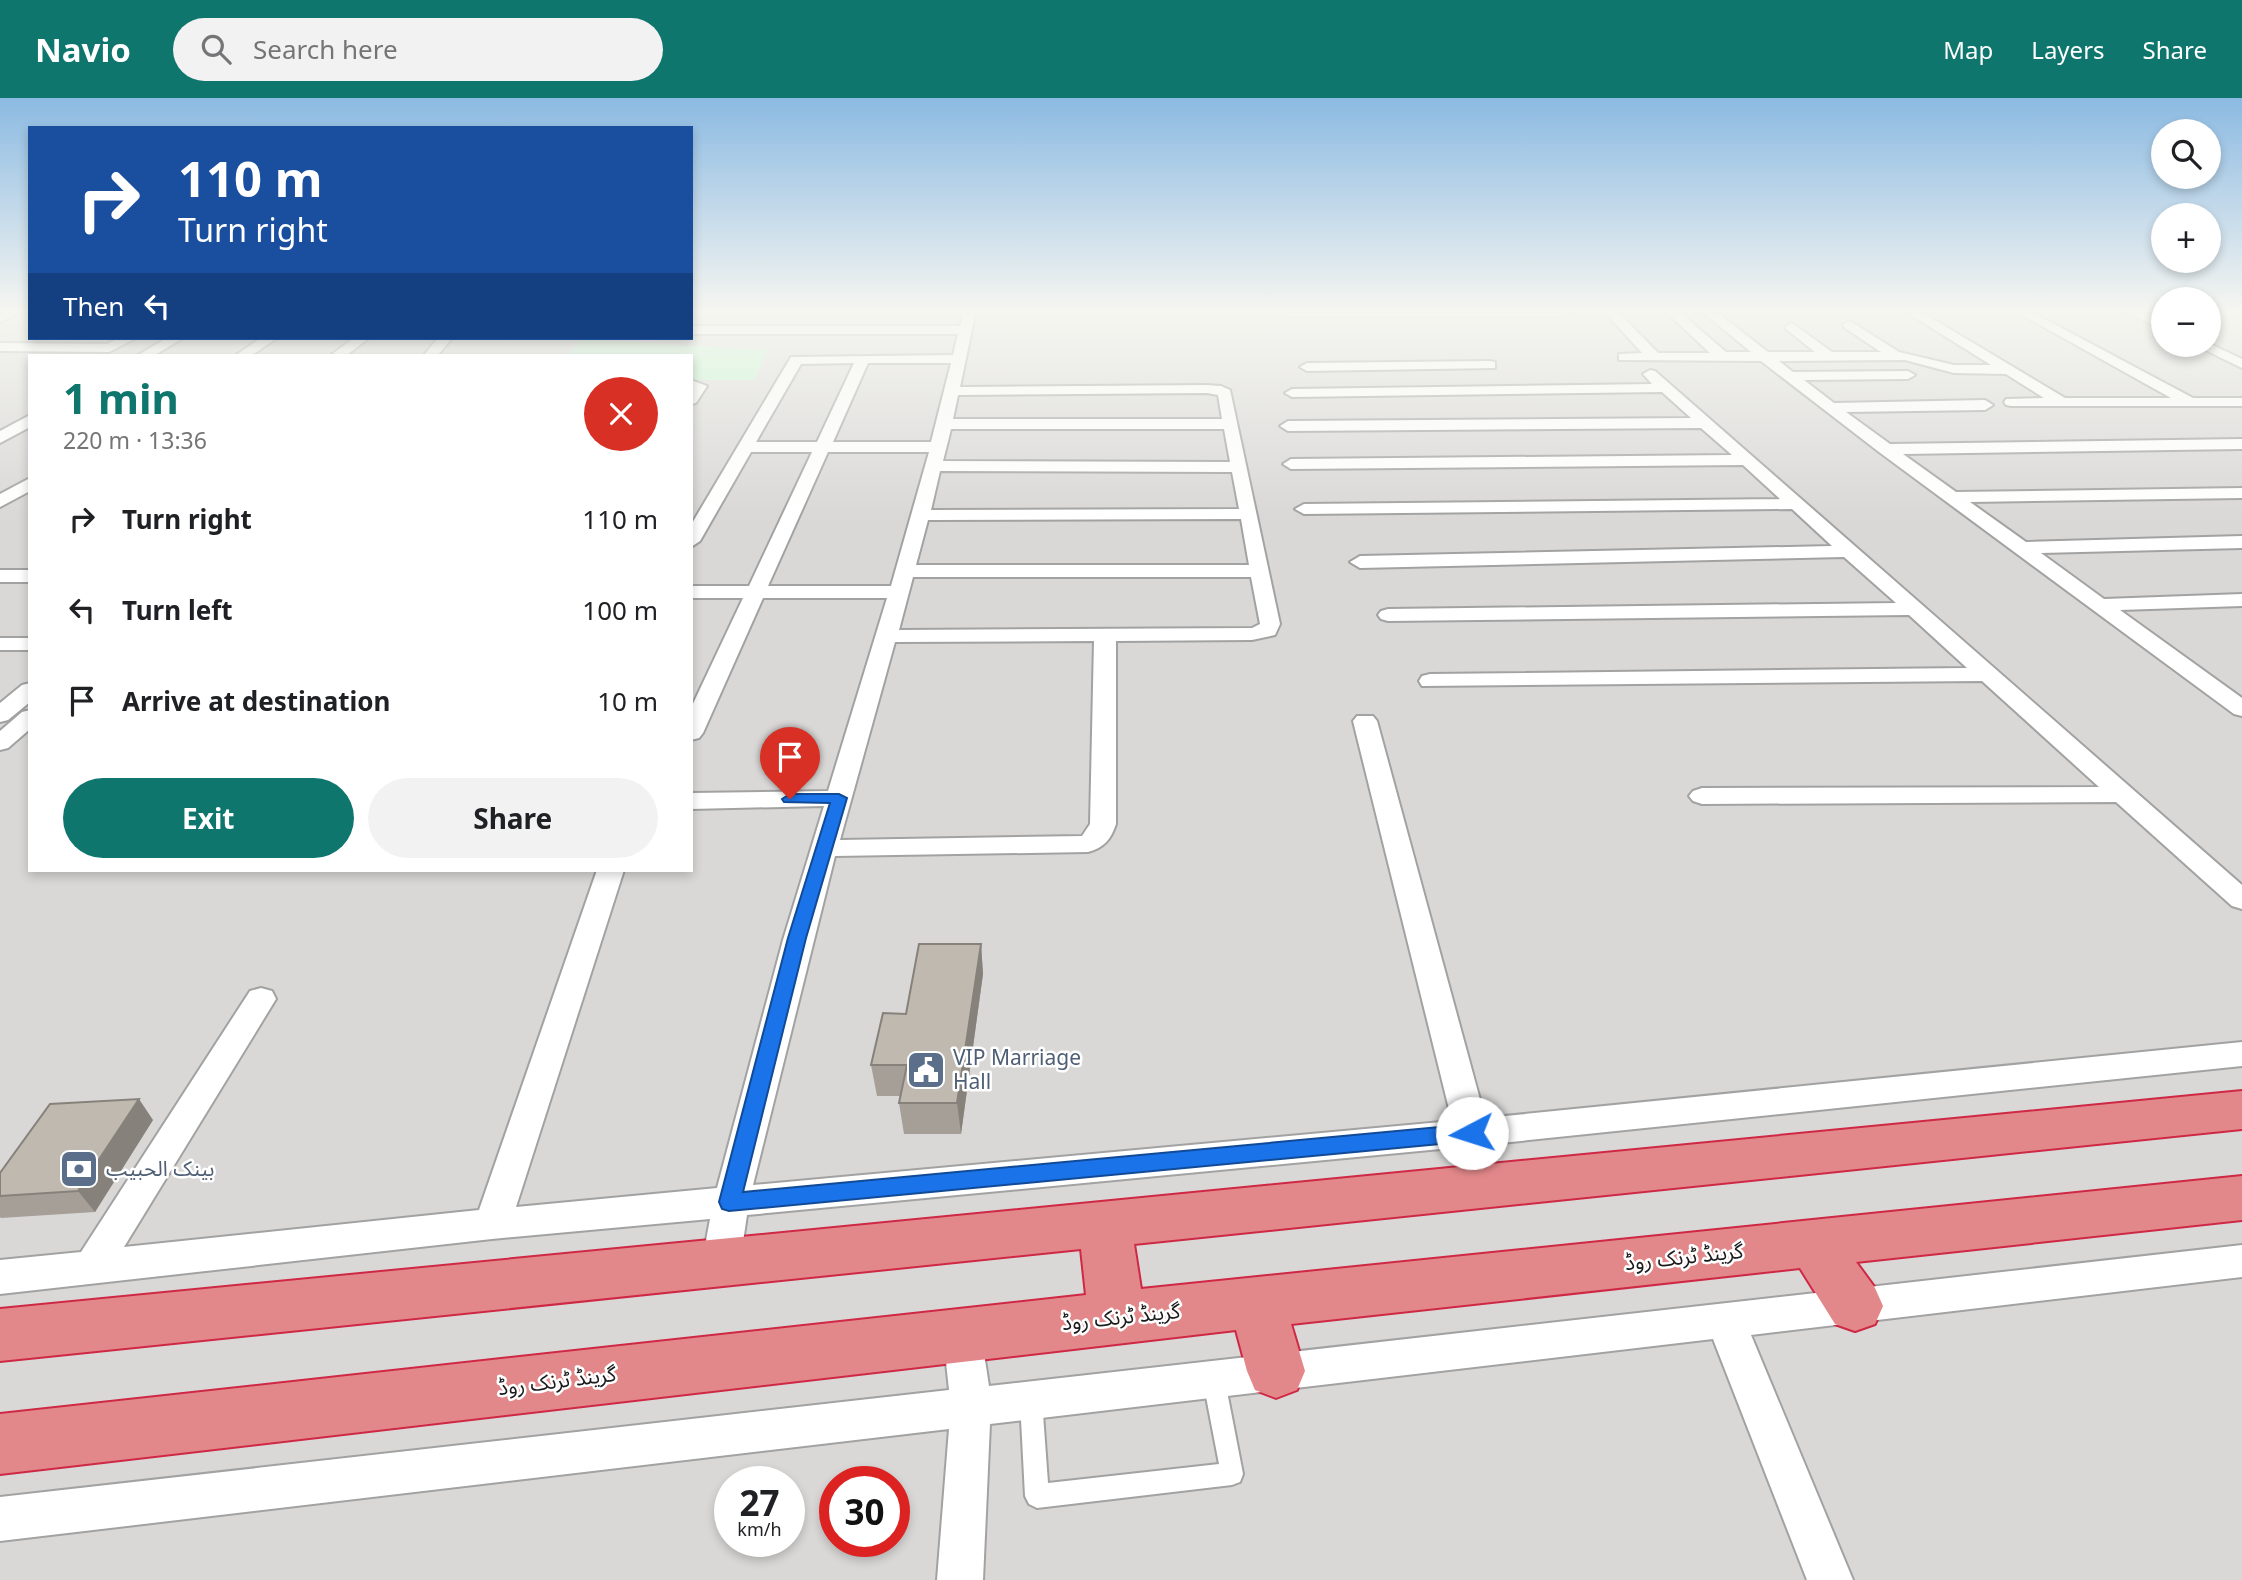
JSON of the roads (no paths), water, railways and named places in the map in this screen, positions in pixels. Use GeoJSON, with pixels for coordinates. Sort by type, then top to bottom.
{"type":"FeatureCollection","features":[{"type":"Feature","properties":{"kind":"highway"},"geometry":{"type":"LineString","coordinates":[[0,1335],[2242,1110]]}},
{"type":"Feature","properties":{"kind":"highway","name":"گرینڈ ٹرنک روڈ"},"geometry":{"type":"LineString","coordinates":[[0,1444],[962,1334],[2242,1198]]}},
{"type":"Feature","properties":{"kind":"highway"},"geometry":{"type":"LineString","coordinates":[[1105,1224],[1117,1317]]}},
{"type":"Feature","properties":{"kind":"highway"},"geometry":{"type":"LineString","coordinates":[[1813,1243],[1855,1306]]}},
{"type":"Feature","properties":{"kind":"highway"},"geometry":{"type":"LineString","coordinates":[[1257,1302],[1276,1371]]}},
{"type":"Feature","properties":{"kind":"street"},"geometry":{"type":"LineString","coordinates":[[693,538],[785,379]]}},
{"type":"Feature","properties":{"kind":"street"},"geometry":{"type":"LineString","coordinates":[[693,729],[854,379]]}},
{"type":"Feature","properties":{"kind":"street"},"geometry":{"type":"LineString","coordinates":[[720,1262],[729,1202],[797,938],[887,636],[954,379]]}},
{"type":"Feature","properties":{"kind":"street"},"geometry":{"type":"LineString","coordinates":[[1500,379],[1508,390]]}},
{"type":"Feature","properties":{"kind":"street"},"geometry":{"type":"LineString","coordinates":[[1292,393],[1508,390],[1603,379]]}},
{"type":"Feature","properties":{"kind":"street"},"geometry":{"type":"LineString","coordinates":[[1663,379],[1747,460],[2242,900]]}},
{"type":"Feature","properties":{"kind":"street"},"geometry":{"type":"LineString","coordinates":[[1792,379],[2242,709]]}},
{"type":"Feature","properties":{"kind":"street"},"geometry":{"type":"LineString","coordinates":[[2023,379],[2062,402]]}},
{"type":"Feature","properties":{"kind":"street"},"geometry":{"type":"LineString","coordinates":[[2148,379],[2190,402]]}},
{"type":"Feature","properties":{"kind":"street"},"geometry":{"type":"LineString","coordinates":[[693,385],[700,387],[693,397]]}},
{"type":"Feature","properties":{"kind":"street"},"geometry":{"type":"LineString","coordinates":[[887,636],[1252,634],[1268,631],[1270,624],[1225,393],[1221,390],[951,391]]}},
{"type":"Feature","properties":{"kind":"street"},"geometry":{"type":"LineString","coordinates":[[2011,402],[2242,402]]}},
{"type":"Feature","properties":{"kind":"street"},"geometry":{"type":"LineString","coordinates":[[1830,408],[1985,405]]}},
{"type":"Feature","properties":{"kind":"street"},"geometry":{"type":"LineString","coordinates":[[1288,426],[1706,423]]}},
{"type":"Feature","properties":{"kind":"street"},"geometry":{"type":"LineString","coordinates":[[747,447],[938,446],[1231,424]]}},
{"type":"Feature","properties":{"kind":"street"},"geometry":{"type":"LineString","coordinates":[[0,439],[27,427]]}},
{"type":"Feature","properties":{"kind":"street"},"geometry":{"type":"LineString","coordinates":[[1885,449],[2242,444]]}},
{"type":"Feature","properties":{"kind":"street"},"geometry":{"type":"LineString","coordinates":[[938,446],[1239,467]]}},
{"type":"Feature","properties":{"kind":"street"},"geometry":{"type":"LineString","coordinates":[[1291,464],[1747,460]]}},
{"type":"Feature","properties":{"kind":"street"},"geometry":{"type":"LineString","coordinates":[[0,502],[28,484]]}},
{"type":"Feature","properties":{"kind":"street"},"geometry":{"type":"LineString","coordinates":[[1952,497],[2242,493]]}},
{"type":"Feature","properties":{"kind":"street"},"geometry":{"type":"LineString","coordinates":[[1304,509],[1797,504]]}},
{"type":"Feature","properties":{"kind":"street"},"geometry":{"type":"LineString","coordinates":[[920,515],[1248,514]]}},
{"type":"Feature","properties":{"kind":"street"},"geometry":{"type":"LineString","coordinates":[[2022,548],[2239,545]]}},
{"type":"Feature","properties":{"kind":"street"},"geometry":{"type":"LineString","coordinates":[[1360,562],[1850,551]]}},
{"type":"Feature","properties":{"kind":"street"},"geometry":{"type":"LineString","coordinates":[[693,592],[756,591],[902,581],[1260,571]]}},
{"type":"Feature","properties":{"kind":"street"},"geometry":{"type":"LineString","coordinates":[[2100,605],[2242,600]]}},
{"type":"Feature","properties":{"kind":"street"},"geometry":{"type":"LineString","coordinates":[[1388,615],[1914,609]]}},
{"type":"Feature","properties":{"kind":"street"},"geometry":{"type":"LineString","coordinates":[[824,848],[1088,845],[1099,835],[1103,824],[1105,635]]}},
{"type":"Feature","properties":{"kind":"street"},"geometry":{"type":"LineString","coordinates":[[0,644],[28,644]]}},
{"type":"Feature","properties":{"kind":"street"},"geometry":{"type":"LineString","coordinates":[[1430,681],[1988,674]]}},
{"type":"Feature","properties":{"kind":"street"},"geometry":{"type":"LineString","coordinates":[[0,743],[16,721],[28,694]]}},
{"type":"Feature","properties":{"kind":"street"},"geometry":{"type":"LineString","coordinates":[[1365,721],[1472,1133]]}},
{"type":"Feature","properties":{"kind":"street"},"geometry":{"type":"LineString","coordinates":[[1702,796],[2123,794]]}},
{"type":"Feature","properties":{"kind":"street"},"geometry":{"type":"LineString","coordinates":[[693,801],[839,798]]}},
{"type":"Feature","properties":{"kind":"street"},"geometry":{"type":"LineString","coordinates":[[492,1224],[609,872]]}},
{"type":"Feature","properties":{"kind":"street"},"geometry":{"type":"LineString","coordinates":[[92,1267],[261,999]]}},
{"type":"Feature","properties":{"kind":"street"},"geometry":{"type":"LineString","coordinates":[[0,1277],[492,1224],[1472,1133],[2242,1054]]}},
{"type":"Feature","properties":{"kind":"street"},"geometry":{"type":"LineString","coordinates":[[0,1519],[971,1405],[2242,1261]]}},
{"type":"Feature","properties":{"kind":"street"},"geometry":{"type":"LineString","coordinates":[[1725,1320],[1830,1580]]}},
{"type":"Feature","properties":{"kind":"street"},"geometry":{"type":"LineString","coordinates":[[960,1580],[971,1405],[962,1334]]}},
{"type":"Feature","properties":{"kind":"lane"},"geometry":{"type":"LineString","coordinates":[[1031,1399],[1037,1496],[1231,1474],[1214,1378]]}},
{"type":"Feature","properties":{"kind":"place","name":"VIP Marriage Hall"},"geometry":{"type":"Point","coordinates":[926,1070]}},
{"type":"Feature","properties":{"kind":"place","name":"بينک الحبيب"},"geometry":{"type":"Point","coordinates":[79,1169]}}]}
